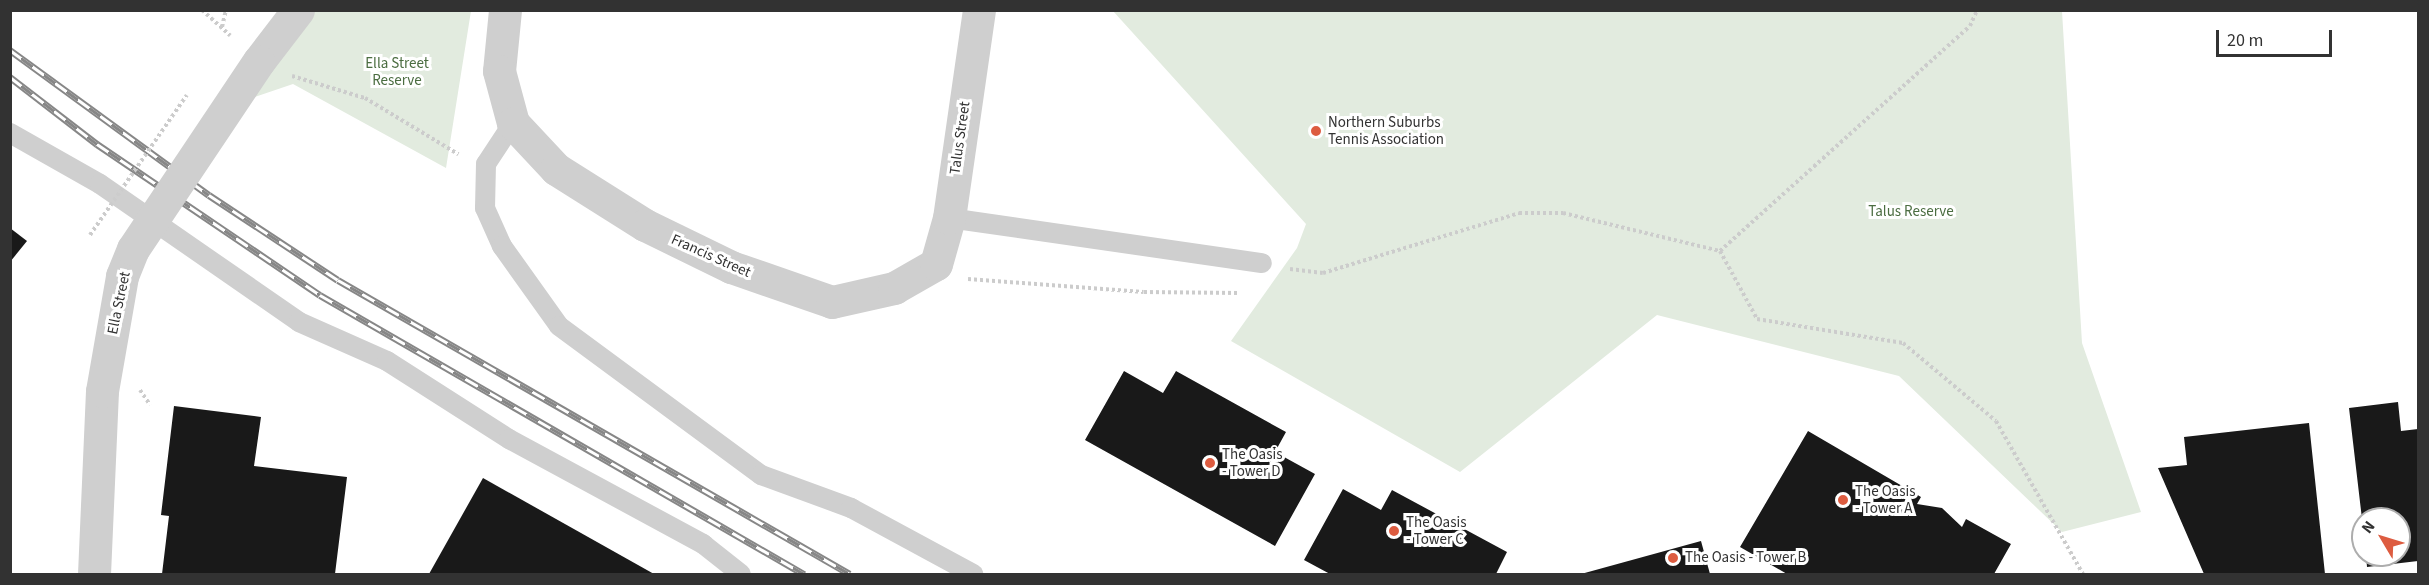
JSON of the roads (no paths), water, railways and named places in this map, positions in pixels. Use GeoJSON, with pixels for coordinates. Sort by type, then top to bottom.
{"type":"FeatureCollection","features":[{"type":"Feature","properties":{"kind":"street","name":"Ella Street"},"geometry":{"type":"LineString","coordinates":[[94,574],[102,391],[122,276],[133,249],[271,67],[298,10]]}},
{"type":"Feature","properties":{"kind":"street"},"geometry":{"type":"LineString","coordinates":[[506,10],[499,71],[513,123]]}},
{"type":"Feature","properties":{"kind":"street","name":"Talus Street"},"geometry":{"type":"LineString","coordinates":[[936,264],[949,218],[979,10]]}},
{"type":"Feature","properties":{"kind":"street","name":"Francis Street"},"geometry":{"type":"LineString","coordinates":[[513,123],[556,169],[645,225],[731,267],[832,302],[894,288],[936,264]]}},
{"type":"Feature","properties":{"kind":"lane"},"geometry":{"type":"LineString","coordinates":[[513,123],[486,164],[485,208],[502,246],[559,326],[761,475],[851,508],[973,574]]}},
{"type":"Feature","properties":{"kind":"lane"},"geometry":{"type":"LineString","coordinates":[[10,133],[100,184],[299,322],[387,361],[509,439],[703,544],[741,574]]}},
{"type":"Feature","properties":{"kind":"lane"},"geometry":{"type":"LineString","coordinates":[[949,218],[1262,263]]}},
{"type":"Feature","properties":{"kind":"railway"},"geometry":{"type":"LineString","coordinates":[[10,50],[209,195],[338,280],[850,574]]}},
{"type":"Feature","properties":{"kind":"railway"},"geometry":{"type":"LineString","coordinates":[[10,77],[97,144],[320,295],[804,574]]}},
{"type":"Feature","properties":{"kind":"place","name":"Northern Suburbs Tennis Association"},"geometry":{"type":"Point","coordinates":[1316,131]}},
{"type":"Feature","properties":{"kind":"place","name":"The Oasis - Tower D"},"geometry":{"type":"Point","coordinates":[1210,463]}},
{"type":"Feature","properties":{"kind":"place","name":"The Oasis - Tower A"},"geometry":{"type":"Point","coordinates":[1843,500]}},
{"type":"Feature","properties":{"kind":"place","name":"The Oasis - Tower C"},"geometry":{"type":"Point","coordinates":[1394,531]}},
{"type":"Feature","properties":{"kind":"place","name":"The Oasis - Tower B"},"geometry":{"type":"Point","coordinates":[1673,558]}},
{"type":"Feature","properties":{"kind":"park label","name":"Ella Street Reserve"},"geometry":{"type":"Point","coordinates":[397,72]}},
{"type":"Feature","properties":{"kind":"park label","name":"Talus Reserve"},"geometry":{"type":"Point","coordinates":[1911,212]}}]}
